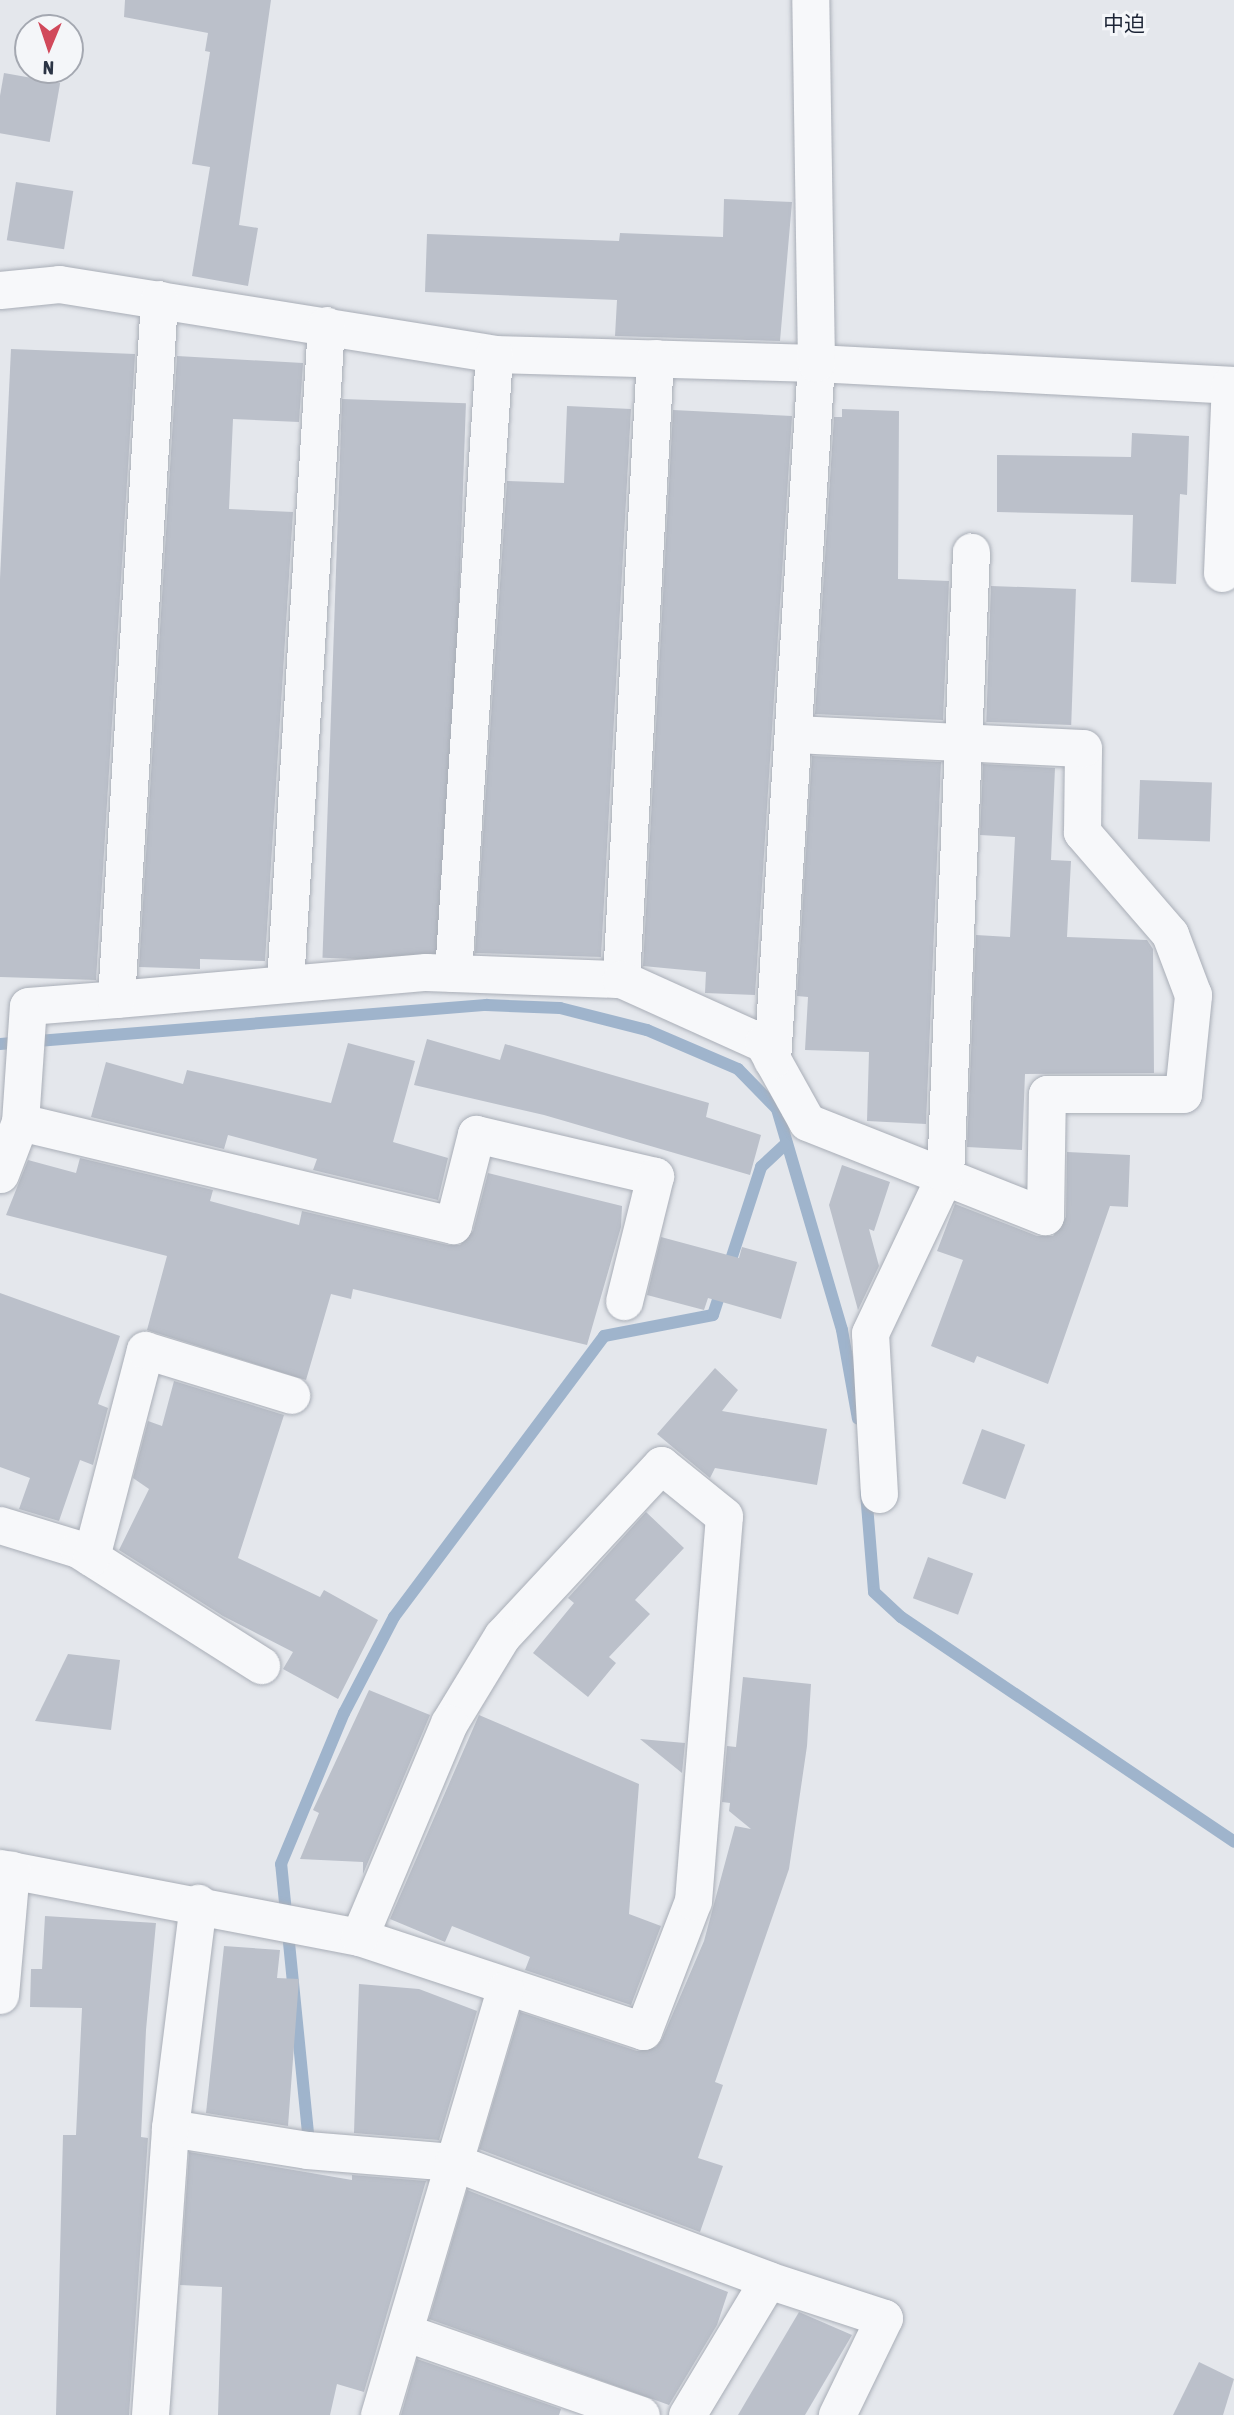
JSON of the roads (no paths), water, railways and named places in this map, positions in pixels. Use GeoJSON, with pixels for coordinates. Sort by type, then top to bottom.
{"type":"FeatureCollection","features":[{"type":"Feature","properties":{"kind":"street"},"geometry":{"type":"LineString","coordinates":[[772,1060],[816,363],[810,0]]}},
{"type":"Feature","properties":{"kind":"street"},"geometry":{"type":"LineString","coordinates":[[0,290],[59,284],[494,354],[816,363],[1232,385],[1222,573]]}},
{"type":"Feature","properties":{"kind":"street"},"geometry":{"type":"LineString","coordinates":[[116,999],[159,299]]}},
{"type":"Feature","properties":{"kind":"street"},"geometry":{"type":"LineString","coordinates":[[285,982],[326,325]]}},
{"type":"Feature","properties":{"kind":"street"},"geometry":{"type":"LineString","coordinates":[[453,973],[494,354]]}},
{"type":"Feature","properties":{"kind":"street"},"geometry":{"type":"LineString","coordinates":[[621,979],[655,358]]}},
{"type":"Feature","properties":{"kind":"street"},"geometry":{"type":"LineString","coordinates":[[879,1494],[870,1333],[945,1175],[971,552]]}},
{"type":"Feature","properties":{"kind":"street"},"geometry":{"type":"LineString","coordinates":[[0,1174],[20,1122],[20,1026],[116,999],[285,982],[453,973],[621,979],[763,1043],[807,1122],[1045,1216],[1047,1094],[1183,1094],[1193,995],[1170,934],[1082,832],[1083,748],[793,734]]}},
{"type":"Feature","properties":{"kind":"street"},"geometry":{"type":"LineString","coordinates":[[20,1122],[453,1225],[476,1134],[655,1176],[624,1301]]}},
{"type":"Feature","properties":{"kind":"street"},"geometry":{"type":"LineString","coordinates":[[91,1557],[145,1350],[291,1395]]}},
{"type":"Feature","properties":{"kind":"street"},"geometry":{"type":"LineString","coordinates":[[0,1996],[6,1869],[198,1903],[359,1937],[505,1989],[643,2031],[693,1901],[724,1516],[661,1465],[502,1636],[449,1723],[359,1937]]}},
{"type":"Feature","properties":{"kind":"street"},"geometry":{"type":"LineString","coordinates":[[0,1525],[91,1557],[261,1665]]}},
{"type":"Feature","properties":{"kind":"street"},"geometry":{"type":"LineString","coordinates":[[150,2415],[170,2129],[198,1903]]}},
{"type":"Feature","properties":{"kind":"street"},"geometry":{"type":"LineString","coordinates":[[379,2415],[505,1989]]}},
{"type":"Feature","properties":{"kind":"street"},"geometry":{"type":"LineString","coordinates":[[170,2129],[307,2150],[453,2162],[768,2280],[884,2318],[837,2415]]}},
{"type":"Feature","properties":{"kind":"street"},"geometry":{"type":"LineString","coordinates":[[687,2415],[768,2280]]}},
{"type":"Feature","properties":{"kind":"street"},"geometry":{"type":"LineString","coordinates":[[404,2332],[641,2415]]}},
{"type":"Feature","properties":{"kind":"waterway"},"geometry":{"type":"LineString","coordinates":[[0,1044],[486,1005],[560,1008],[647,1030],[738,1069],[777,1109],[842,1330],[858,1419]]}},
{"type":"Feature","properties":{"kind":"waterway"},"geometry":{"type":"LineString","coordinates":[[308,2133],[281,1864],[344,1713],[394,1617],[604,1336],[713,1315],[761,1167],[787,1143]]}},
{"type":"Feature","properties":{"kind":"waterway"},"geometry":{"type":"LineString","coordinates":[[866,1492],[874,1592],[901,1617],[1234,1842]]}},
{"type":"Feature","properties":{"kind":"district","name":"中迫"},"geometry":{"type":"Point","coordinates":[1124,23]}}]}
